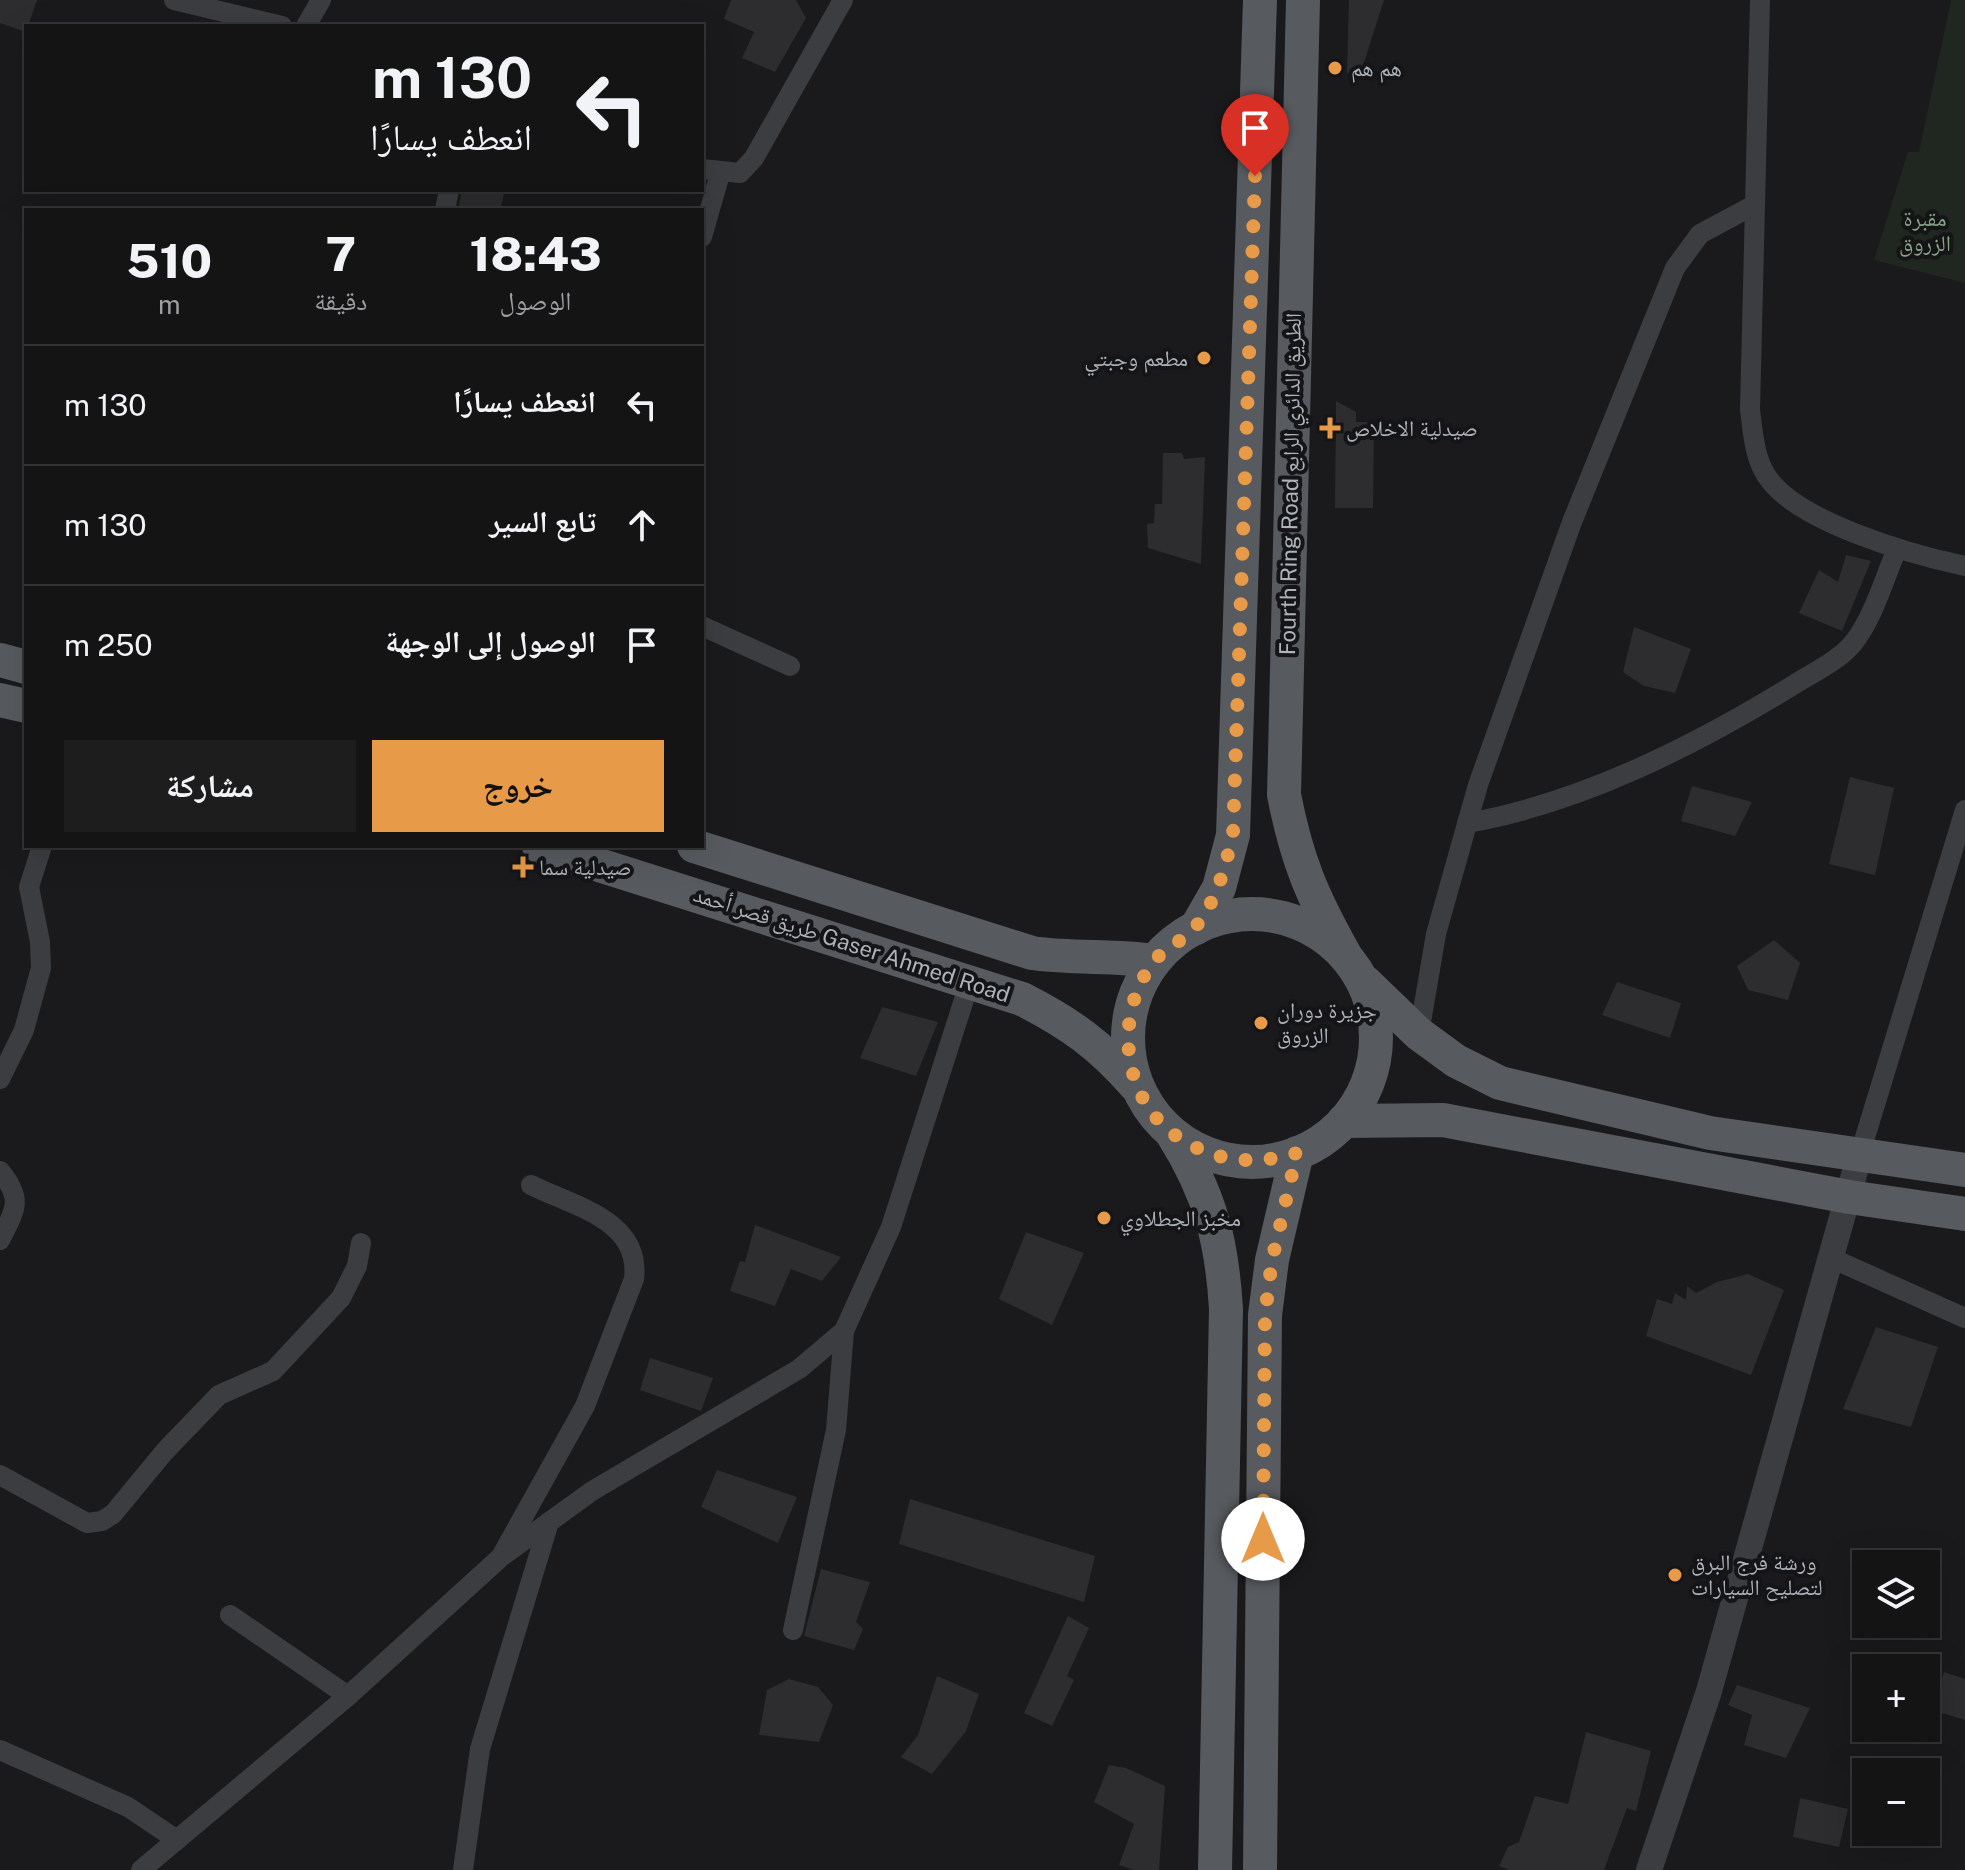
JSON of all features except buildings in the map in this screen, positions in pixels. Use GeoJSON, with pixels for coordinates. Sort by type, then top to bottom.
{"type":"FeatureCollection","features":[{"type":"Feature","properties":{"kind":"main road","name":"Fourth Ring Road الطريق الدائري الرابع"},"geometry":{"type":"LineString","coordinates":[[1196,928],[1219,888],[1233,835],[1260,0]]}},
{"type":"Feature","properties":{"kind":"main road","name":"Fourth Ring Road الطريق الدائري الرابع"},"geometry":{"type":"LineString","coordinates":[[1303,0],[1284,795],[1295,852],[1313,897],[1352,966]]}},
{"type":"Feature","properties":{"kind":"main road"},"geometry":{"type":"LineString","coordinates":[[0,660],[24,666]]}},
{"type":"Feature","properties":{"kind":"main road"},"geometry":{"type":"LineString","coordinates":[[0,700],[24,706]]}},
{"type":"Feature","properties":{"kind":"main road","name":"طريق قصر أحمد Gaser Ahmed Road"},"geometry":{"type":"LineString","coordinates":[[545,848],[1022,999],[1069,1023],[1105,1051],[1138,1089]]}},
{"type":"Feature","properties":{"kind":"main road","name":"طريق قصر أحمد Gaser Ahmed Road"},"geometry":{"type":"LineString","coordinates":[[700,848],[1032,953],[1079,960],[1129,957],[1154,961]]}},
{"type":"Feature","properties":{"kind":"main road"},"geometry":{"type":"LineString","coordinates":[[1215,1870],[1226,1309],[1223,1260],[1211,1209],[1193,1167],[1138,1089],[1130,1063],[1129,1023],[1140,984],[1154,961],[1173,942],[1221,917],[1248,914],[1275,916],[1313,930],[1419,1034],[1456,1061],[1500,1083],[1710,1133],[1965,1170]]}},
{"type":"Feature","properties":{"kind":"main road"},"geometry":{"type":"LineString","coordinates":[[1170,1132],[1209,1154],[1253,1162],[1297,1153],[1314,1145],[1344,1121],[1365,1088],[1376,1051],[1374,1013],[1352,966]]}},
{"type":"Feature","properties":{"kind":"main road"},"geometry":{"type":"LineString","coordinates":[[1344,1121],[1443,1120],[1849,1197],[1965,1214]]}},
{"type":"Feature","properties":{"kind":"main road"},"geometry":{"type":"LineString","coordinates":[[1260,1870],[1265,1315],[1272,1260],[1297,1153]]}},
{"type":"Feature","properties":{"kind":"street"},"geometry":{"type":"LineString","coordinates":[[174,0],[274,24]]}},
{"type":"Feature","properties":{"kind":"street"},"geometry":{"type":"LineString","coordinates":[[307,24],[321,0]]}},
{"type":"Feature","properties":{"kind":"street"},"geometry":{"type":"LineString","coordinates":[[704,222],[711,171],[740,173],[754,158],[843,0]]}},
{"type":"Feature","properties":{"kind":"street"},"geometry":{"type":"LineString","coordinates":[[1760,0],[1750,410],[1755,447],[1766,475],[1784,497],[1897,549],[1965,566]]}},
{"type":"Feature","properties":{"kind":"street"},"geometry":{"type":"LineString","coordinates":[[1419,1034],[1436,934],[1467,823],[1572,522],[1675,268],[1700,234],[1754,205]]}},
{"type":"Feature","properties":{"kind":"street"},"geometry":{"type":"LineString","coordinates":[[1467,823],[1533,809],[1660,757],[1721,727],[1824,666],[1852,645],[1865,625],[1897,549]]}},
{"type":"Feature","properties":{"kind":"street"},"geometry":{"type":"LineString","coordinates":[[704,627],[790,666]]}},
{"type":"Feature","properties":{"kind":"street"},"geometry":{"type":"LineString","coordinates":[[1649,1870],[1709,1691],[1859,1157],[1965,810]]}},
{"type":"Feature","properties":{"kind":"street"},"geometry":{"type":"LineString","coordinates":[[0,1079],[24,1030],[41,968],[40,942],[29,887],[41,848]]}},
{"type":"Feature","properties":{"kind":"street"},"geometry":{"type":"LineString","coordinates":[[793,1630],[836,1430],[844,1331],[891,1227],[970,981]]}},
{"type":"Feature","properties":{"kind":"street"},"geometry":{"type":"LineString","coordinates":[[0,1171],[13,1188],[16,1201],[0,1240]]}},
{"type":"Feature","properties":{"kind":"street"},"geometry":{"type":"LineString","coordinates":[[501,1557],[585,1406],[634,1279],[637,1258],[617,1227],[531,1185]]}},
{"type":"Feature","properties":{"kind":"street"},"geometry":{"type":"LineString","coordinates":[[0,1475],[80,1520],[102,1521],[113,1514],[165,1451],[219,1395],[236,1385],[263,1377],[285,1359],[341,1298],[357,1266],[361,1243]]}},
{"type":"Feature","properties":{"kind":"street"},"geometry":{"type":"LineString","coordinates":[[1831,1258],[1965,1318]]}},
{"type":"Feature","properties":{"kind":"street"},"geometry":{"type":"LineString","coordinates":[[141,1870],[348,1696],[501,1557],[592,1491],[799,1369],[844,1331]]}},
{"type":"Feature","properties":{"kind":"street"},"geometry":{"type":"LineString","coordinates":[[463,1870],[480,1749],[549,1522]]}},
{"type":"Feature","properties":{"kind":"street"},"geometry":{"type":"LineString","coordinates":[[230,1615],[348,1696]]}},
{"type":"Feature","properties":{"kind":"street"},"geometry":{"type":"LineString","coordinates":[[0,1750],[128,1807],[177,1840]]}},
{"type":"Feature","properties":{"kind":"green space","name":"مقبرة الزروق"},"geometry":{"type":"Polygon","coordinates":[[[1951,0],[1965,0],[1965,283],[1874,260],[1908,152],[1919,152],[1951,0]]]}},
{"type":"Feature","properties":{"kind":"place","name":"هم هم"},"geometry":{"type":"Point","coordinates":[1335,68]}},
{"type":"Feature","properties":{"kind":"place","name":"مطعم وجبتي"},"geometry":{"type":"Point","coordinates":[1204,358]}},
{"type":"Feature","properties":{"kind":"place","name":"صيدلية الاخلاص"},"geometry":{"type":"Point","coordinates":[1330,428]}},
{"type":"Feature","properties":{"kind":"place","name":"صيدلية سما"},"geometry":{"type":"Point","coordinates":[523,867]}},
{"type":"Feature","properties":{"kind":"place","name":"جزيرة دوران الزروق"},"geometry":{"type":"Point","coordinates":[1261,1023]}},
{"type":"Feature","properties":{"kind":"place","name":"مخبز الجطلاوي"},"geometry":{"type":"Point","coordinates":[1104,1218]}},
{"type":"Feature","properties":{"kind":"place","name":"ورشة فرج البرق لتصليح السيارات"},"geometry":{"type":"Point","coordinates":[1675,1575]}},
{"type":"Feature","properties":{"kind":"route"},"geometry":{"type":"LineString","coordinates":[[1255,176],[1233,835],[1219,888],[1196,928],[1173,942],[1154,961],[1140,984],[1131,1009],[1127,1036],[1130,1063],[1138,1089],[1152,1112],[1170,1132],[1188,1145],[1231,1160],[1253,1162],[1297,1153],[1272,1260],[1265,1315],[1263,1539]]}}]}
